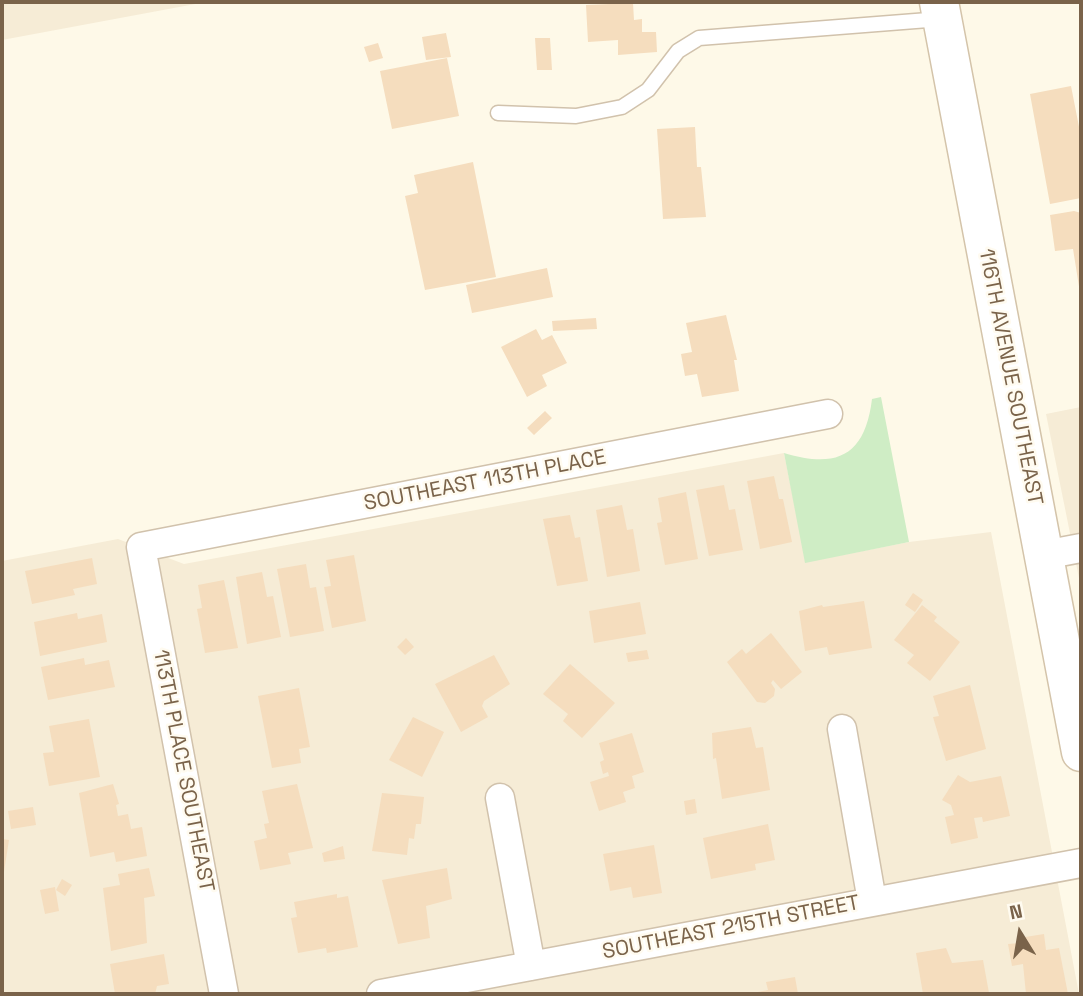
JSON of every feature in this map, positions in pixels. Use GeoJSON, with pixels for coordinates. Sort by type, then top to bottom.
{"type":"FeatureCollection","features":[{"type":"Feature","properties":{"kind":"main road","name":"116TH AVENUE SOUTHEAST"},"geometry":{"type":"LineString","coordinates":[[940,10],[1081,752]]}},
{"type":"Feature","properties":{"kind":"street","name":"SOUTHEAST 113TH PLACE"},"geometry":{"type":"LineString","coordinates":[[141,547],[828,414]]}},
{"type":"Feature","properties":{"kind":"street","name":"113TH PLACE SOUTHEAST"},"geometry":{"type":"LineString","coordinates":[[141,547],[224,994]]}},
{"type":"Feature","properties":{"kind":"street"},"geometry":{"type":"LineString","coordinates":[[1044,555],[1081,548]]}},
{"type":"Feature","properties":{"kind":"street"},"geometry":{"type":"LineString","coordinates":[[842,729],[872,901]]}},
{"type":"Feature","properties":{"kind":"street"},"geometry":{"type":"LineString","coordinates":[[500,798],[531,966]]}},
{"type":"Feature","properties":{"kind":"street","name":"SOUTHEAST 215TH STREET"},"geometry":{"type":"LineString","coordinates":[[381,994],[1081,863]]}},
{"type":"Feature","properties":{"kind":"lane"},"geometry":{"type":"LineString","coordinates":[[498,113],[576,116],[622,107],[648,90],[678,51],[699,38],[940,10]]}},
{"type":"Feature","properties":{"kind":"shaded area"},"geometry":{"type":"Polygon","coordinates":[[[2,2],[206,2],[2,40],[2,2]]]}},
{"type":"Feature","properties":{"kind":"shaded area"},"geometry":{"type":"Polygon","coordinates":[[[1081,407],[1081,588],[1046,414],[1081,407]]]}},
{"type":"Feature","properties":{"kind":"shaded area"},"geometry":{"type":"Polygon","coordinates":[[[784,453],[806,562],[909,542],[991,532],[1079,994],[2,994],[2,561],[118,539],[184,564],[784,453]]]}},
{"type":"Feature","properties":{"kind":"green space"},"geometry":{"type":"Polygon","coordinates":[[[881,397],[909,542],[805,563],[784,453],[819,459],[833,458],[845,453],[863,434],[872,399],[881,397]]]}},
{"type":"Feature","properties":{"kind":"building"},"geometry":{"type":"Polygon","coordinates":[[[633,3],[634,20],[642,19],[642,32],[656,32],[657,52],[618,55],[618,40],[588,42],[586,5],[633,3]]]}},
{"type":"Feature","properties":{"kind":"building"},"geometry":{"type":"Polygon","coordinates":[[[446,33],[451,57],[426,60],[422,37],[446,33]]]}},
{"type":"Feature","properties":{"kind":"building"},"geometry":{"type":"Polygon","coordinates":[[[535,38],[550,38],[552,70],[537,70],[535,38]]]}},
{"type":"Feature","properties":{"kind":"building"},"geometry":{"type":"Polygon","coordinates":[[[378,43],[383,58],[369,62],[364,47],[378,43]]]}},
{"type":"Feature","properties":{"kind":"building"},"geometry":{"type":"Polygon","coordinates":[[[447,58],[459,116],[392,129],[380,71],[447,58]]]}},
{"type":"Feature","properties":{"kind":"building"},"geometry":{"type":"Polygon","coordinates":[[[1071,86],[1081,137],[1081,198],[1050,204],[1030,94],[1071,86]]]}},
{"type":"Feature","properties":{"kind":"building"},"geometry":{"type":"Polygon","coordinates":[[[695,127],[697,167],[701,167],[706,217],[663,219],[657,129],[695,127]]]}},
{"type":"Feature","properties":{"kind":"building"},"geometry":{"type":"Polygon","coordinates":[[[473,162],[496,277],[425,290],[405,196],[418,193],[414,175],[473,162]]]}},
{"type":"Feature","properties":{"kind":"building"},"geometry":{"type":"Polygon","coordinates":[[[1074,211],[1081,213],[1081,299],[1073,249],[1055,251],[1050,215],[1074,211]]]}},
{"type":"Feature","properties":{"kind":"building"},"geometry":{"type":"Polygon","coordinates":[[[547,268],[553,297],[472,313],[466,285],[547,268]]]}},
{"type":"Feature","properties":{"kind":"building"},"geometry":{"type":"Polygon","coordinates":[[[726,315],[737,360],[734,360],[739,391],[702,397],[697,374],[685,376],[681,354],[692,352],[686,323],[726,315]]]}},
{"type":"Feature","properties":{"kind":"building"},"geometry":{"type":"Polygon","coordinates":[[[596,318],[597,329],[553,331],[552,321],[596,318]]]}},
{"type":"Feature","properties":{"kind":"building"},"geometry":{"type":"Polygon","coordinates":[[[536,329],[542,340],[552,335],[567,363],[542,375],[547,386],[527,397],[501,347],[536,329]]]}},
{"type":"Feature","properties":{"kind":"building"},"geometry":{"type":"Polygon","coordinates":[[[545,411],[552,418],[534,435],[527,428],[545,411]]]}},
{"type":"Feature","properties":{"kind":"building"},"geometry":{"type":"Polygon","coordinates":[[[774,476],[779,499],[783,499],[792,542],[760,549],[747,481],[774,476]]]}},
{"type":"Feature","properties":{"kind":"building"},"geometry":{"type":"Polygon","coordinates":[[[724,485],[729,510],[735,509],[743,550],[709,556],[696,490],[724,485]]]}},
{"type":"Feature","properties":{"kind":"building"},"geometry":{"type":"Polygon","coordinates":[[[686,492],[698,559],[665,565],[657,523],[662,522],[658,498],[686,492]]]}},
{"type":"Feature","properties":{"kind":"building"},"geometry":{"type":"Polygon","coordinates":[[[622,505],[627,530],[633,529],[640,571],[607,577],[596,510],[622,505]]]}},
{"type":"Feature","properties":{"kind":"building"},"geometry":{"type":"Polygon","coordinates":[[[570,515],[575,538],[580,537],[588,581],[557,586],[543,519],[570,515]]]}},
{"type":"Feature","properties":{"kind":"building"},"geometry":{"type":"Polygon","coordinates":[[[354,555],[366,621],[332,628],[324,587],[331,586],[326,560],[354,555]]]}},
{"type":"Feature","properties":{"kind":"building"},"geometry":{"type":"Polygon","coordinates":[[[92,558],[97,584],[73,589],[75,595],[32,604],[25,571],[92,558]]]}},
{"type":"Feature","properties":{"kind":"building"},"geometry":{"type":"Polygon","coordinates":[[[306,564],[310,588],[316,587],[324,631],[290,637],[277,569],[306,564]]]}},
{"type":"Feature","properties":{"kind":"building"},"geometry":{"type":"Polygon","coordinates":[[[262,572],[267,597],[273,596],[281,637],[247,644],[236,577],[262,572]]]}},
{"type":"Feature","properties":{"kind":"building"},"geometry":{"type":"Polygon","coordinates":[[[224,580],[238,648],[205,653],[197,609],[202,608],[198,585],[224,580]]]}},
{"type":"Feature","properties":{"kind":"building"},"geometry":{"type":"Polygon","coordinates":[[[913,593],[923,600],[915,612],[905,605],[913,593]]]}},
{"type":"Feature","properties":{"kind":"building"},"geometry":{"type":"Polygon","coordinates":[[[864,601],[872,648],[829,655],[827,647],[805,651],[799,611],[822,605],[864,601]]]}},
{"type":"Feature","properties":{"kind":"building"},"geometry":{"type":"Polygon","coordinates":[[[640,602],[646,634],[594,643],[589,611],[640,602]]]}},
{"type":"Feature","properties":{"kind":"building"},"geometry":{"type":"Polygon","coordinates":[[[922,605],[937,617],[934,621],[960,642],[930,681],[907,663],[914,655],[894,640],[922,605]]]}},
{"type":"Feature","properties":{"kind":"building"},"geometry":{"type":"Polygon","coordinates":[[[77,613],[78,619],[102,614],[107,642],[40,656],[34,622],[77,613]]]}},
{"type":"Feature","properties":{"kind":"building"},"geometry":{"type":"Polygon","coordinates":[[[771,633],[802,672],[781,689],[773,680],[771,683],[775,689],[774,696],[765,703],[757,702],[727,662],[742,649],[746,654],[771,633]]]}},
{"type":"Feature","properties":{"kind":"building"},"geometry":{"type":"Polygon","coordinates":[[[406,638],[414,647],[405,655],[397,647],[406,638]]]}},
{"type":"Feature","properties":{"kind":"building"},"geometry":{"type":"Polygon","coordinates":[[[647,650],[649,659],[628,662],[626,653],[647,650]]]}},
{"type":"Feature","properties":{"kind":"building"},"geometry":{"type":"Polygon","coordinates":[[[494,655],[510,684],[484,701],[482,706],[488,717],[461,732],[435,684],[494,655]]]}},
{"type":"Feature","properties":{"kind":"building"},"geometry":{"type":"Polygon","coordinates":[[[84,658],[85,665],[109,660],[115,687],[48,700],[41,667],[84,658]]]}},
{"type":"Feature","properties":{"kind":"building"},"geometry":{"type":"Polygon","coordinates":[[[570,664],[615,703],[582,738],[563,721],[568,714],[543,694],[570,664]]]}},
{"type":"Feature","properties":{"kind":"building"},"geometry":{"type":"Polygon","coordinates":[[[970,685],[986,749],[946,761],[933,717],[939,716],[933,696],[970,685]]]}},
{"type":"Feature","properties":{"kind":"building"},"geometry":{"type":"Polygon","coordinates":[[[299,688],[310,747],[299,749],[301,763],[272,768],[258,696],[299,688]]]}},
{"type":"Feature","properties":{"kind":"building"},"geometry":{"type":"Polygon","coordinates":[[[413,717],[444,732],[422,777],[389,760],[413,717]]]}},
{"type":"Feature","properties":{"kind":"building"},"geometry":{"type":"Polygon","coordinates":[[[89,719],[100,777],[49,786],[43,753],[54,752],[49,726],[89,719]]]}},
{"type":"Feature","properties":{"kind":"building"},"geometry":{"type":"Polygon","coordinates":[[[751,727],[756,748],[763,747],[770,790],[722,799],[716,758],[713,759],[712,733],[751,727]]]}},
{"type":"Feature","properties":{"kind":"building"},"geometry":{"type":"Polygon","coordinates":[[[632,733],[644,772],[632,776],[635,788],[623,792],[626,802],[599,811],[590,782],[609,776],[608,772],[603,774],[600,762],[604,760],[599,743],[632,733]]]}},
{"type":"Feature","properties":{"kind":"building"},"geometry":{"type":"Polygon","coordinates":[[[958,775],[970,782],[1001,776],[1010,816],[983,822],[982,817],[974,818],[978,838],[951,844],[945,817],[954,815],[951,805],[942,800],[958,775]]]}},
{"type":"Feature","properties":{"kind":"building"},"geometry":{"type":"Polygon","coordinates":[[[113,784],[119,804],[116,805],[118,816],[128,814],[131,829],[142,827],[147,856],[116,862],[114,852],[90,857],[79,793],[113,784]]]}},
{"type":"Feature","properties":{"kind":"building"},"geometry":{"type":"Polygon","coordinates":[[[297,784],[313,848],[288,853],[291,864],[260,870],[254,841],[267,838],[264,824],[269,823],[262,791],[297,784]]]}},
{"type":"Feature","properties":{"kind":"building"},"geometry":{"type":"Polygon","coordinates":[[[382,793],[424,797],[421,824],[416,824],[414,839],[409,838],[407,855],[372,851],[382,793]]]}},
{"type":"Feature","properties":{"kind":"building"},"geometry":{"type":"Polygon","coordinates":[[[695,799],[697,813],[686,815],[684,801],[695,799]]]}},
{"type":"Feature","properties":{"kind":"building"},"geometry":{"type":"Polygon","coordinates":[[[33,807],[36,825],[11,829],[8,811],[33,807]]]}},
{"type":"Feature","properties":{"kind":"building"},"geometry":{"type":"Polygon","coordinates":[[[768,824],[775,860],[755,864],[756,870],[711,879],[703,838],[768,824]]]}},
{"type":"Feature","properties":{"kind":"building"},"geometry":{"type":"Polygon","coordinates":[[[2,839],[9,840],[3,878],[2,878],[2,839]]]}},
{"type":"Feature","properties":{"kind":"building"},"geometry":{"type":"Polygon","coordinates":[[[654,845],[662,893],[633,898],[631,887],[610,891],[603,854],[654,845]]]}},
{"type":"Feature","properties":{"kind":"building"},"geometry":{"type":"Polygon","coordinates":[[[343,846],[345,859],[324,862],[322,853],[343,846]]]}},
{"type":"Feature","properties":{"kind":"building"},"geometry":{"type":"Polygon","coordinates":[[[149,868],[155,896],[144,898],[147,943],[111,951],[103,888],[120,885],[118,874],[149,868]]]}},
{"type":"Feature","properties":{"kind":"building"},"geometry":{"type":"Polygon","coordinates":[[[447,868],[452,899],[426,906],[430,938],[398,944],[382,880],[447,868]]]}},
{"type":"Feature","properties":{"kind":"building"},"geometry":{"type":"Polygon","coordinates":[[[62,879],[72,885],[65,896],[56,890],[62,879]]]}},
{"type":"Feature","properties":{"kind":"building"},"geometry":{"type":"Polygon","coordinates":[[[55,887],[59,911],[45,914],[40,890],[55,887]]]}},
{"type":"Feature","properties":{"kind":"building"},"geometry":{"type":"Polygon","coordinates":[[[337,894],[337,898],[348,896],[358,947],[327,953],[326,948],[298,953],[291,918],[297,917],[294,902],[337,894]]]}},
{"type":"Feature","properties":{"kind":"building"},"geometry":{"type":"Polygon","coordinates":[[[1044,934],[1046,950],[1059,948],[1068,994],[1026,994],[1023,964],[1012,966],[1008,944],[1020,943],[1019,938],[1044,934]]]}},
{"type":"Feature","properties":{"kind":"building"},"geometry":{"type":"Polygon","coordinates":[[[946,948],[952,963],[983,960],[989,993],[923,994],[916,953],[946,948]]]}},
{"type":"Feature","properties":{"kind":"building"},"geometry":{"type":"Polygon","coordinates":[[[164,954],[169,984],[157,986],[155,994],[115,994],[110,964],[164,954]]]}},
{"type":"Feature","properties":{"kind":"building"},"geometry":{"type":"Polygon","coordinates":[[[795,977],[798,994],[748,994],[768,990],[766,982],[795,977]]]}}]}
